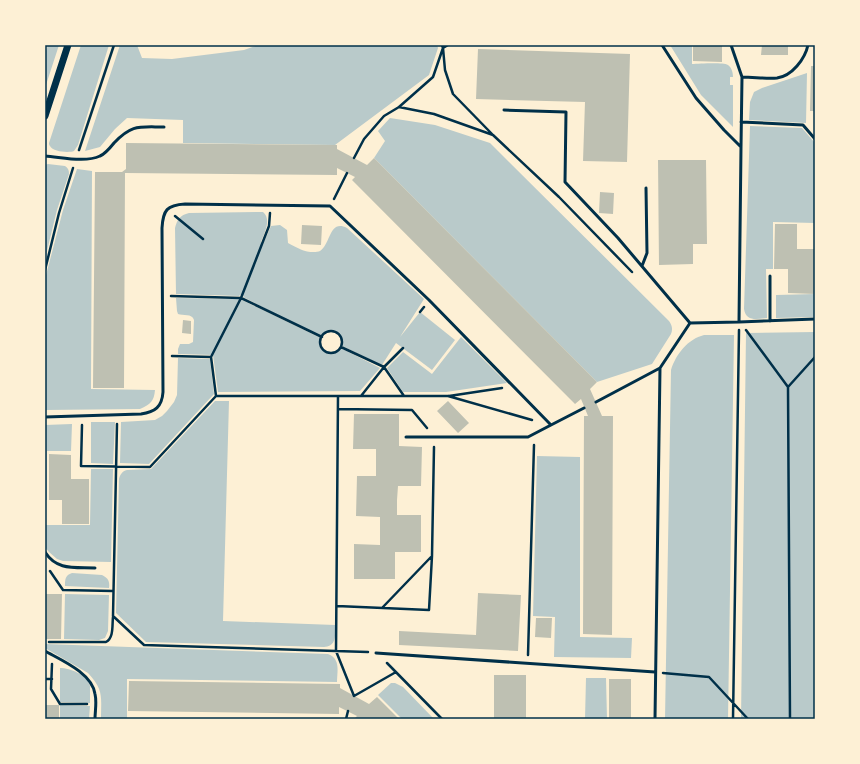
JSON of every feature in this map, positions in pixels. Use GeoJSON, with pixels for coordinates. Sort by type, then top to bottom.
{"type":"FeatureCollection","features":[{"type":"Feature","properties":{"kind":"street"},"geometry":{"type":"LineString","coordinates":[[45,116],[68,45]]}},
{"type":"Feature","properties":{"kind":"lane"},"geometry":{"type":"LineString","coordinates":[[662,45],[696,98],[741,147]]}},
{"type":"Feature","properties":{"kind":"lane"},"geometry":{"type":"LineString","coordinates":[[731,45],[742,77],[739,322]]}},
{"type":"Feature","properties":{"kind":"lane"},"geometry":{"type":"LineString","coordinates":[[742,77],[778,78],[788,73],[796,66],[803,58],[808,45]]}},
{"type":"Feature","properties":{"kind":"lane"},"geometry":{"type":"LineString","coordinates":[[504,110],[566,112],[565,182],[618,238],[690,323]]}},
{"type":"Feature","properties":{"kind":"lane"},"geometry":{"type":"LineString","coordinates":[[741,122],[803,125],[815,139]]}},
{"type":"Feature","properties":{"kind":"lane"},"geometry":{"type":"LineString","coordinates":[[45,156],[76,159],[94,158],[102,155],[128,130],[139,127],[164,127]]}},
{"type":"Feature","properties":{"kind":"lane"},"geometry":{"type":"LineString","coordinates":[[642,266],[647,253],[646,188]]}},
{"type":"Feature","properties":{"kind":"lane"},"geometry":{"type":"LineString","coordinates":[[45,417],[150,413],[157,408],[163,394],[162,228],[163,216],[167,209],[174,205],[185,204],[330,206],[429,300],[551,425]]}},
{"type":"Feature","properties":{"kind":"lane"},"geometry":{"type":"LineString","coordinates":[[770,276],[770,321]]}},
{"type":"Feature","properties":{"kind":"lane"},"geometry":{"type":"LineString","coordinates":[[690,323],[815,319]]}},
{"type":"Feature","properties":{"kind":"lane"},"geometry":{"type":"LineString","coordinates":[[596,402],[660,368],[690,323]]}},
{"type":"Feature","properties":{"kind":"lane"},"geometry":{"type":"LineString","coordinates":[[655,719],[660,368]]}},
{"type":"Feature","properties":{"kind":"lane"},"geometry":{"type":"LineString","coordinates":[[406,437],[528,437],[584,408]]}},
{"type":"Feature","properties":{"kind":"lane"},"geometry":{"type":"LineString","coordinates":[[45,552],[51,560],[60,565],[95,568]]}},
{"type":"Feature","properties":{"kind":"lane"},"geometry":{"type":"LineString","coordinates":[[45,651],[88,678],[95,691],[95,719]]}},
{"type":"Feature","properties":{"kind":"lane"},"geometry":{"type":"LineString","coordinates":[[376,653],[655,672]]}},
{"type":"Feature","properties":{"kind":"path"},"geometry":{"type":"LineString","coordinates":[[443,46],[448,45]]}},
{"type":"Feature","properties":{"kind":"path"},"geometry":{"type":"LineString","coordinates":[[354,158],[364,139],[384,116],[399,107],[433,77],[443,46]]}},
{"type":"Feature","properties":{"kind":"path"},"geometry":{"type":"LineString","coordinates":[[443,46],[445,70],[453,94],[493,135],[559,197],[637,276]]}},
{"type":"Feature","properties":{"kind":"path"},"geometry":{"type":"LineString","coordinates":[[399,107],[434,114],[493,135]]}},
{"type":"Feature","properties":{"kind":"path"},"geometry":{"type":"LineString","coordinates":[[330,206],[347,173]]}},
{"type":"Feature","properties":{"kind":"path"},"geometry":{"type":"LineString","coordinates":[[183,222],[203,239]]}},
{"type":"Feature","properties":{"kind":"path"},"geometry":{"type":"LineString","coordinates":[[216,396],[211,357],[241,298],[269,226]]}},
{"type":"Feature","properties":{"kind":"path"},"geometry":{"type":"LineString","coordinates":[[184,296],[241,298],[322,338]]}},
{"type":"Feature","properties":{"kind":"path"},"geometry":{"type":"LineString","coordinates":[[739,322],[788,387],[790,719]]}},
{"type":"Feature","properties":{"kind":"path"},"geometry":{"type":"LineString","coordinates":[[733,719],[739,322]]}},
{"type":"Feature","properties":{"kind":"path"},"geometry":{"type":"LineString","coordinates":[[330,331],[337,333],[342,342],[341,347],[338,351],[334,352],[328,352],[322,348],[321,345],[324,334],[330,331]]}},
{"type":"Feature","properties":{"kind":"path"},"geometry":{"type":"LineString","coordinates":[[341,347],[384,367],[404,396]]}},
{"type":"Feature","properties":{"kind":"path"},"geometry":{"type":"LineString","coordinates":[[360,396],[384,367],[403,348]]}},
{"type":"Feature","properties":{"kind":"path"},"geometry":{"type":"LineString","coordinates":[[163,356],[211,357]]}},
{"type":"Feature","properties":{"kind":"path"},"geometry":{"type":"LineString","coordinates":[[788,387],[815,358]]}},
{"type":"Feature","properties":{"kind":"path"},"geometry":{"type":"LineString","coordinates":[[82,416],[82,466],[150,467],[216,396],[448,396],[514,386]]}},
{"type":"Feature","properties":{"kind":"path"},"geometry":{"type":"LineString","coordinates":[[338,396],[336,651],[354,696],[396,672]]}},
{"type":"Feature","properties":{"kind":"path"},"geometry":{"type":"LineString","coordinates":[[448,396],[551,425]]}},
{"type":"Feature","properties":{"kind":"path"},"geometry":{"type":"LineString","coordinates":[[337,606],[429,610],[432,556],[434,437],[412,410],[338,409]]}},
{"type":"Feature","properties":{"kind":"path"},"geometry":{"type":"LineString","coordinates":[[45,642],[106,642],[112,636],[118,415]]}},
{"type":"Feature","properties":{"kind":"path"},"geometry":{"type":"LineString","coordinates":[[528,663],[535,434]]}},
{"type":"Feature","properties":{"kind":"path"},"geometry":{"type":"LineString","coordinates":[[382,608],[432,556]]}},
{"type":"Feature","properties":{"kind":"path"},"geometry":{"type":"LineString","coordinates":[[48,568],[63,590],[113,592]]}},
{"type":"Feature","properties":{"kind":"path"},"geometry":{"type":"LineString","coordinates":[[113,616],[144,645],[376,653],[442,719]]}},
{"type":"Feature","properties":{"kind":"path"},"geometry":{"type":"LineString","coordinates":[[52,655],[51,689],[60,704],[96,704]]}},
{"type":"Feature","properties":{"kind":"path"},"geometry":{"type":"LineString","coordinates":[[655,672],[709,677],[748,719]]}},
{"type":"Feature","properties":{"kind":"path"},"geometry":{"type":"LineString","coordinates":[[45,679],[52,679]]}},
{"type":"Feature","properties":{"kind":"path"},"geometry":{"type":"LineString","coordinates":[[346,719],[348,711]]}},
{"type":"Feature","properties":{"kind":"shaded area"},"geometry":{"type":"Polygon","coordinates":[[[48,45],[59,45],[45,88],[45,54],[48,45]]]}},
{"type":"Feature","properties":{"kind":"shaded area"},"geometry":{"type":"Polygon","coordinates":[[[81,45],[109,45],[78,145],[74,151],[61,152],[54,150],[49,143],[81,45]]]}},
{"type":"Feature","properties":{"kind":"shaded area"},"geometry":{"type":"Polygon","coordinates":[[[120,45],[137,45],[142,58],[172,59],[244,50],[258,45],[437,45],[438,48],[429,75],[335,145],[183,143],[183,120],[127,118],[115,129],[100,147],[85,151],[120,45]]]}},
{"type":"Feature","properties":{"kind":"shaded area"},"geometry":{"type":"Polygon","coordinates":[[[670,45],[692,45],[692,64],[710,63],[728,65],[733,75],[733,77],[730,77],[730,85],[733,85],[733,127],[701,95],[670,45]]]}},
{"type":"Feature","properties":{"kind":"shaded area"},"geometry":{"type":"Polygon","coordinates":[[[807,73],[806,123],[749,120],[750,102],[754,92],[807,73]]]}},
{"type":"Feature","properties":{"kind":"shaded area"},"geometry":{"type":"Polygon","coordinates":[[[390,118],[435,125],[490,143],[669,321],[672,327],[671,334],[652,364],[597,382],[374,158],[385,141],[378,131],[390,118]]]}},
{"type":"Feature","properties":{"kind":"shaded area"},"geometry":{"type":"Polygon","coordinates":[[[750,126],[802,128],[815,143],[815,223],[773,222],[773,269],[766,269],[767,318],[756,319],[752,319],[747,316],[744,309],[750,126]]]}},
{"type":"Feature","properties":{"kind":"shaded area"},"geometry":{"type":"Polygon","coordinates":[[[45,165],[65,166],[68,169],[69,174],[57,210],[45,259],[45,165]]]}},
{"type":"Feature","properties":{"kind":"shaded area"},"geometry":{"type":"Polygon","coordinates":[[[77,169],[92,171],[91,389],[155,390],[154,397],[151,402],[140,409],[45,410],[45,279],[63,210],[77,169]]]}},
{"type":"Feature","properties":{"kind":"shaded area"},"geometry":{"type":"Polygon","coordinates":[[[263,212],[266,215],[267,222],[261,242],[263,244],[271,226],[280,225],[287,230],[288,243],[304,251],[318,252],[324,248],[333,229],[341,226],[347,228],[424,299],[400,337],[420,312],[455,340],[432,370],[396,343],[382,365],[342,346],[341,337],[336,332],[328,331],[321,337],[243,297],[244,296],[176,294],[175,228],[181,217],[189,213],[263,212]]]}},
{"type":"Feature","properties":{"kind":"shaded area"},"geometry":{"type":"Polygon","coordinates":[[[815,294],[815,317],[776,318],[776,295],[815,294]]]}},
{"type":"Feature","properties":{"kind":"shaded area"},"geometry":{"type":"Polygon","coordinates":[[[176,298],[240,299],[321,338],[321,347],[326,352],[333,353],[341,348],[380,368],[360,391],[218,392],[213,355],[178,354],[180,344],[189,344],[193,342],[194,320],[191,316],[178,314],[176,298]]]}},
{"type":"Feature","properties":{"kind":"shaded area"},"geometry":{"type":"Polygon","coordinates":[[[815,332],[815,719],[741,719],[746,333],[815,332]]]}},
{"type":"Feature","properties":{"kind":"shaded area"},"geometry":{"type":"Polygon","coordinates":[[[704,335],[734,335],[728,719],[665,719],[671,370],[676,358],[683,348],[693,340],[704,335]]]}},
{"type":"Feature","properties":{"kind":"shaded area"},"geometry":{"type":"Polygon","coordinates":[[[461,337],[507,383],[446,392],[403,392],[387,368],[403,352],[432,374],[461,337]]]}},
{"type":"Feature","properties":{"kind":"shaded area"},"geometry":{"type":"Polygon","coordinates":[[[178,358],[210,359],[214,394],[149,464],[120,463],[121,422],[155,420],[167,411],[177,395],[178,358]]]}},
{"type":"Feature","properties":{"kind":"shaded area"},"geometry":{"type":"Polygon","coordinates":[[[215,401],[229,401],[223,621],[335,625],[334,640],[331,645],[324,647],[146,642],[116,613],[120,476],[127,470],[151,469],[215,401]]]}},
{"type":"Feature","properties":{"kind":"shaded area"},"geometry":{"type":"Polygon","coordinates":[[[91,422],[115,422],[113,464],[91,463],[91,422]]]}},
{"type":"Feature","properties":{"kind":"shaded area"},"geometry":{"type":"Polygon","coordinates":[[[72,424],[71,451],[47,451],[47,500],[45,500],[45,425],[72,424]]]}},
{"type":"Feature","properties":{"kind":"shaded area"},"geometry":{"type":"Polygon","coordinates":[[[537,456],[580,457],[580,637],[632,638],[631,658],[554,657],[555,617],[533,616],[537,456]]]}},
{"type":"Feature","properties":{"kind":"shaded area"},"geometry":{"type":"Polygon","coordinates":[[[91,469],[113,469],[111,562],[63,561],[57,559],[45,547],[45,525],[90,525],[91,469]]]}},
{"type":"Feature","properties":{"kind":"shaded area"},"geometry":{"type":"Polygon","coordinates":[[[72,573],[102,575],[108,580],[109,588],[65,586],[67,576],[72,573]]]}},
{"type":"Feature","properties":{"kind":"shaded area"},"geometry":{"type":"Polygon","coordinates":[[[65,594],[109,595],[108,631],[105,638],[99,640],[64,639],[65,594]]]}},
{"type":"Feature","properties":{"kind":"shaded area"},"geometry":{"type":"Polygon","coordinates":[[[45,644],[328,654],[337,662],[337,682],[127,679],[127,719],[101,719],[101,699],[97,684],[88,673],[45,648],[45,644]]]}},
{"type":"Feature","properties":{"kind":"shaded area"},"geometry":{"type":"Polygon","coordinates":[[[60,668],[69,669],[78,673],[89,682],[90,703],[60,702],[60,668]]]}},
{"type":"Feature","properties":{"kind":"shaded area"},"geometry":{"type":"Polygon","coordinates":[[[586,678],[606,678],[607,719],[585,719],[586,678]]]}},
{"type":"Feature","properties":{"kind":"shaded area"},"geometry":{"type":"Polygon","coordinates":[[[391,683],[395,683],[403,687],[434,719],[402,719],[378,695],[391,683]]]}},
{"type":"Feature","properties":{"kind":"shaded area"},"geometry":{"type":"Polygon","coordinates":[[[60,705],[90,706],[89,719],[60,719],[60,705]]]}},
{"type":"Feature","properties":{"kind":"building"},"geometry":{"type":"Polygon","coordinates":[[[693,45],[722,46],[722,62],[693,61],[693,45]]]}},
{"type":"Feature","properties":{"kind":"building"},"geometry":{"type":"Polygon","coordinates":[[[762,45],[788,45],[788,55],[761,55],[762,45]]]}},
{"type":"Feature","properties":{"kind":"building"},"geometry":{"type":"Polygon","coordinates":[[[478,49],[630,54],[627,162],[583,161],[585,102],[476,99],[478,49]]]}},
{"type":"Feature","properties":{"kind":"building"},"geometry":{"type":"Polygon","coordinates":[[[811,66],[815,66],[815,111],[810,111],[811,66]]]}},
{"type":"Feature","properties":{"kind":"building"},"geometry":{"type":"Polygon","coordinates":[[[126,143],[337,145],[337,149],[367,165],[374,158],[597,382],[590,389],[602,416],[613,416],[612,635],[583,634],[584,416],[588,416],[581,399],[575,404],[352,180],[355,177],[337,168],[337,175],[125,173],[124,388],[93,388],[95,172],[122,172],[126,169],[126,143]]]}},
{"type":"Feature","properties":{"kind":"building"},"geometry":{"type":"Polygon","coordinates":[[[658,160],[706,160],[707,244],[693,244],[693,264],[659,265],[658,160]]]}},
{"type":"Feature","properties":{"kind":"building"},"geometry":{"type":"Polygon","coordinates":[[[600,192],[614,193],[613,214],[599,213],[600,192]]]}},
{"type":"Feature","properties":{"kind":"building"},"geometry":{"type":"Polygon","coordinates":[[[775,224],[797,224],[797,249],[815,249],[815,294],[788,293],[788,269],[774,269],[775,224]]]}},
{"type":"Feature","properties":{"kind":"building"},"geometry":{"type":"Polygon","coordinates":[[[302,225],[322,226],[321,245],[301,244],[302,225]]]}},
{"type":"Feature","properties":{"kind":"building"},"geometry":{"type":"Polygon","coordinates":[[[183,320],[191,321],[191,334],[182,333],[183,320]]]}},
{"type":"Feature","properties":{"kind":"building"},"geometry":{"type":"Polygon","coordinates":[[[448,401],[469,423],[458,433],[437,411],[448,401]]]}},
{"type":"Feature","properties":{"kind":"building"},"geometry":{"type":"Polygon","coordinates":[[[354,414],[399,414],[399,446],[422,447],[421,486],[398,486],[397,500],[397,515],[421,515],[421,552],[395,552],[395,579],[354,579],[354,544],[380,545],[380,517],[356,516],[357,476],[376,476],[376,449],[353,449],[354,414]]]}},
{"type":"Feature","properties":{"kind":"building"},"geometry":{"type":"Polygon","coordinates":[[[49,454],[71,455],[71,479],[89,479],[89,524],[62,524],[62,500],[49,500],[49,454]]]}},
{"type":"Feature","properties":{"kind":"building"},"geometry":{"type":"Polygon","coordinates":[[[478,593],[521,595],[518,651],[399,645],[399,631],[476,635],[478,593]]]}},
{"type":"Feature","properties":{"kind":"building"},"geometry":{"type":"Polygon","coordinates":[[[45,594],[62,594],[61,639],[45,639],[45,594]]]}},
{"type":"Feature","properties":{"kind":"building"},"geometry":{"type":"Polygon","coordinates":[[[536,618],[552,618],[551,638],[535,637],[536,618]]]}},
{"type":"Feature","properties":{"kind":"building"},"geometry":{"type":"Polygon","coordinates":[[[494,675],[526,675],[526,719],[494,719],[494,675]]]}},
{"type":"Feature","properties":{"kind":"building"},"geometry":{"type":"Polygon","coordinates":[[[609,679],[631,679],[631,719],[609,719],[609,679]]]}},
{"type":"Feature","properties":{"kind":"building"},"geometry":{"type":"Polygon","coordinates":[[[129,681],[340,684],[340,688],[369,704],[377,697],[399,719],[356,719],[355,718],[357,716],[339,707],[339,714],[128,711],[129,681]]]}},
{"type":"Feature","properties":{"kind":"building"},"geometry":{"type":"Polygon","coordinates":[[[45,705],[59,705],[59,719],[45,719],[45,705]]]}}]}
